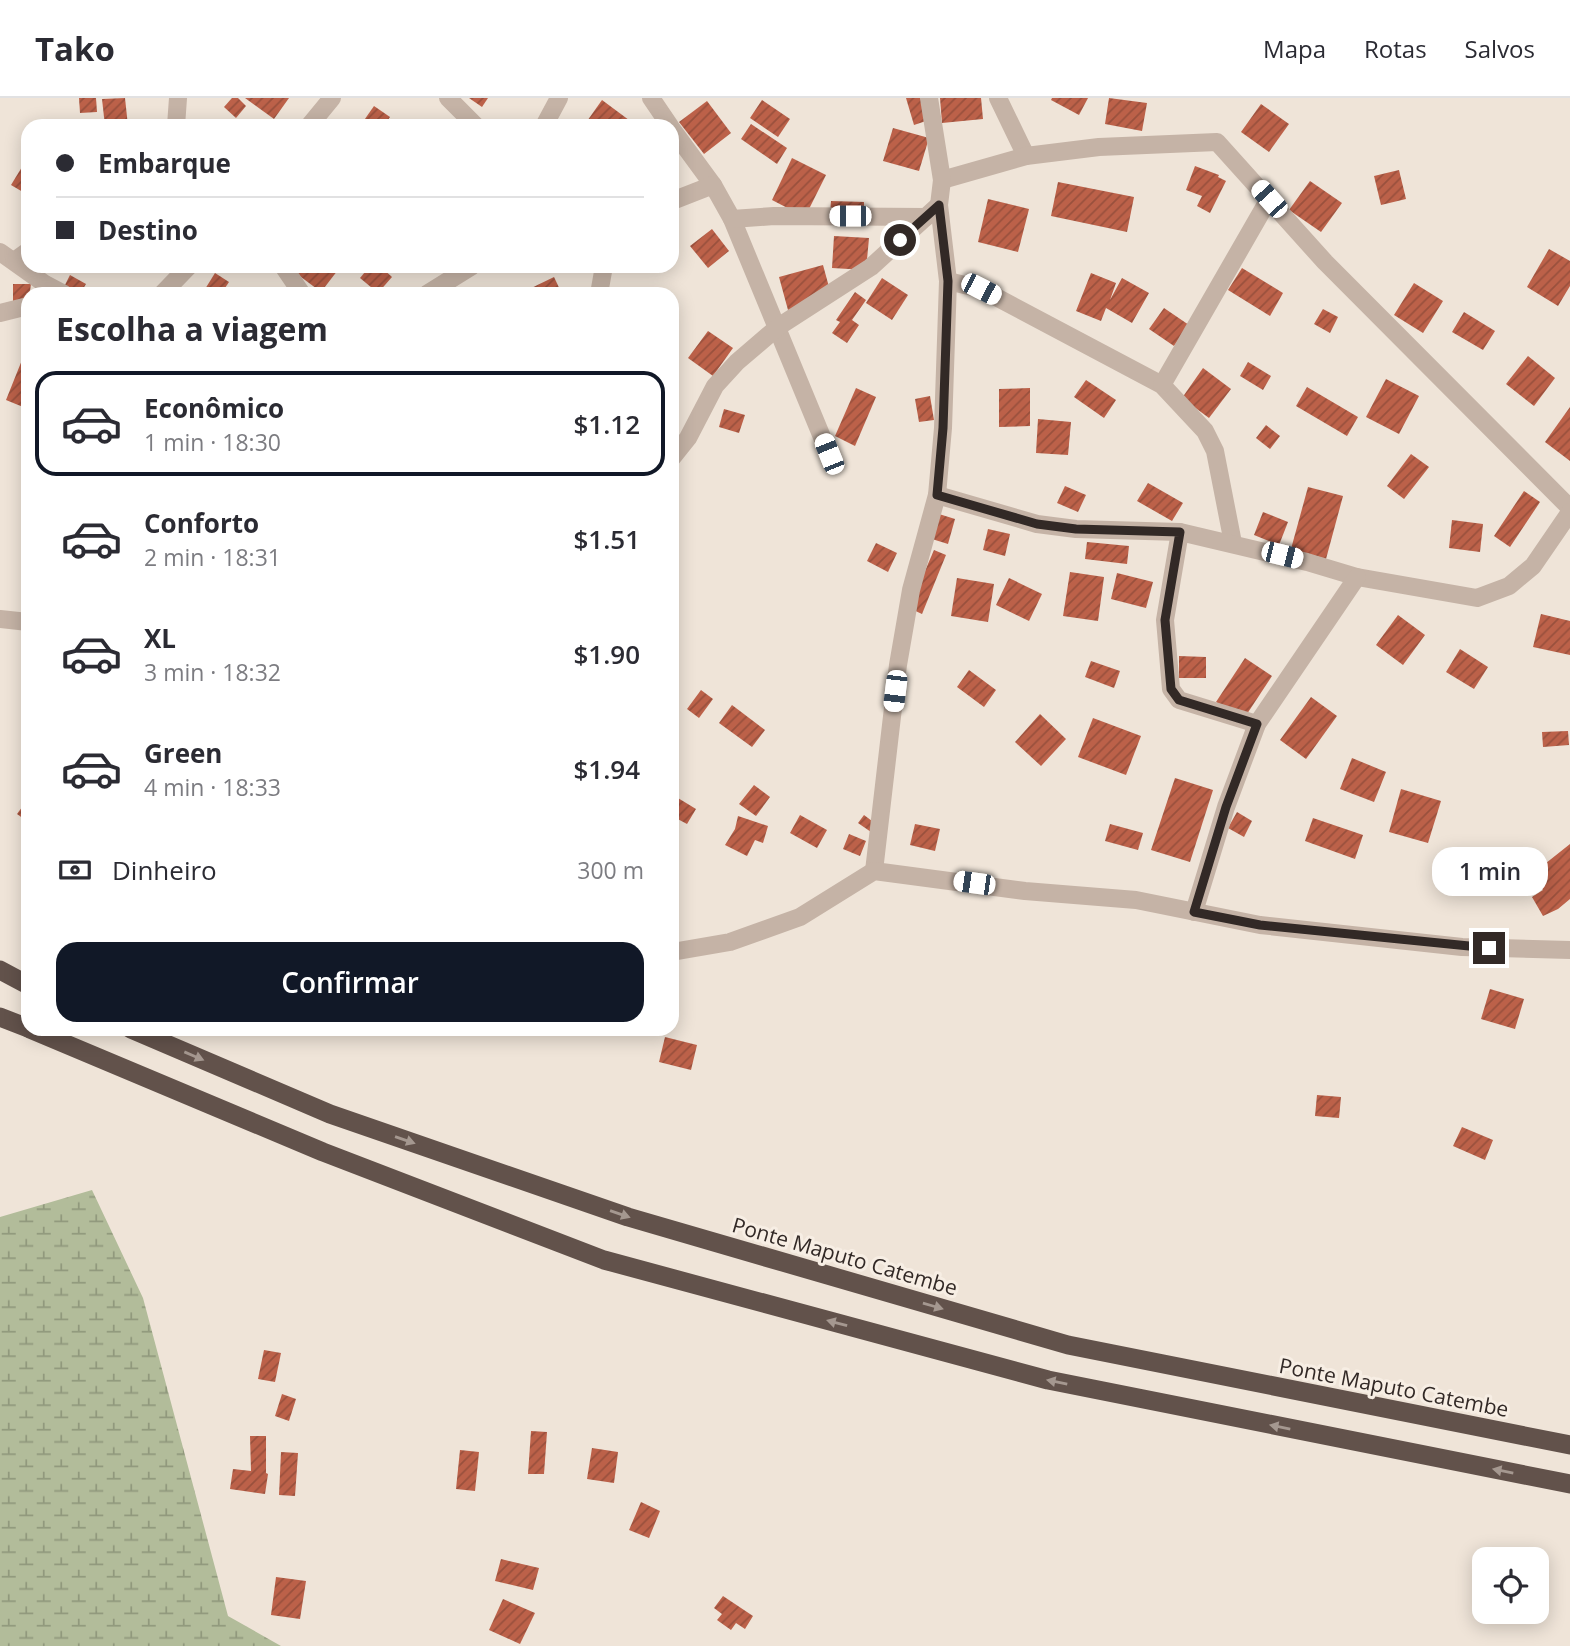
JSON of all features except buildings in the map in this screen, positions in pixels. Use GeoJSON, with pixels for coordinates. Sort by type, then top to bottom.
{"type":"FeatureCollection","features":[{"type":"Feature","properties":{"kind":"highway"},"geometry":{"type":"LineString","coordinates":[[0,970],[21,981]]}},
{"type":"Feature","properties":{"kind":"highway"},"geometry":{"type":"LineString","coordinates":[[0,1017],[21,1026]]}},
{"type":"Feature","properties":{"kind":"highway"},"geometry":{"type":"LineString","coordinates":[[46,1036],[323,1152],[604,1260],[1048,1380],[1570,1484]]}},
{"type":"Feature","properties":{"kind":"highway","name":"Ponte Maputo Catembe"},"geometry":{"type":"LineString","coordinates":[[147,1036],[330,1114],[628,1217],[1068,1345],[1570,1445]]}},
{"type":"Feature","properties":{"kind":"street"},"geometry":{"type":"LineString","coordinates":[[176,119],[178,98]]}},
{"type":"Feature","properties":{"kind":"street"},"geometry":{"type":"LineString","coordinates":[[315,119],[332,98]]}},
{"type":"Feature","properties":{"kind":"street"},"geometry":{"type":"LineString","coordinates":[[448,98],[469,119]]}},
{"type":"Feature","properties":{"kind":"street"},"geometry":{"type":"LineString","coordinates":[[548,119],[559,98]]}},
{"type":"Feature","properties":{"kind":"street"},"geometry":{"type":"LineString","coordinates":[[651,98],[665,119]]}},
{"type":"Feature","properties":{"kind":"street"},"geometry":{"type":"LineString","coordinates":[[679,449],[688,438],[715,386],[737,362],[778,327],[871,267],[932,211],[942,180],[929,98]]}},
{"type":"Feature","properties":{"kind":"street"},"geometry":{"type":"LineString","coordinates":[[998,98],[1026,156]]}},
{"type":"Feature","properties":{"kind":"street"},"geometry":{"type":"LineString","coordinates":[[679,138],[713,185],[732,219],[829,454]]}},
{"type":"Feature","properties":{"kind":"street"},"geometry":{"type":"LineString","coordinates":[[937,495],[1037,524],[1076,529],[1180,532],[1233,543],[1357,577],[1477,598],[1509,586],[1533,566],[1570,510],[1325,262],[1217,142],[1099,146],[1026,156],[942,180]]}},
{"type":"Feature","properties":{"kind":"street"},"geometry":{"type":"LineString","coordinates":[[679,198],[713,185]]}},
{"type":"Feature","properties":{"kind":"street"},"geometry":{"type":"LineString","coordinates":[[1162,385],[1269,199]]}},
{"type":"Feature","properties":{"kind":"street"},"geometry":{"type":"LineString","coordinates":[[732,219],[932,211]]}},
{"type":"Feature","properties":{"kind":"street"},"geometry":{"type":"LineString","coordinates":[[874,871],[898,665],[911,590],[937,495],[943,428],[948,281],[932,211]]}},
{"type":"Feature","properties":{"kind":"street"},"geometry":{"type":"LineString","coordinates":[[33,273],[51,287]]}},
{"type":"Feature","properties":{"kind":"street"},"geometry":{"type":"LineString","coordinates":[[169,287],[182,273]]}},
{"type":"Feature","properties":{"kind":"street"},"geometry":{"type":"LineString","coordinates":[[438,287],[460,273]]}},
{"type":"Feature","properties":{"kind":"street"},"geometry":{"type":"LineString","coordinates":[[948,281],[981,289],[1162,385],[1205,431],[1215,451],[1233,543]]}},
{"type":"Feature","properties":{"kind":"street"},"geometry":{"type":"LineString","coordinates":[[0,313],[21,308]]}},
{"type":"Feature","properties":{"kind":"street"},"geometry":{"type":"LineString","coordinates":[[1180,532],[1165,620],[1171,689],[1179,700],[1257,724]]}},
{"type":"Feature","properties":{"kind":"street"},"geometry":{"type":"LineString","coordinates":[[1194,912],[1226,807],[1257,724],[1357,577]]}},
{"type":"Feature","properties":{"kind":"street"},"geometry":{"type":"LineString","coordinates":[[0,619],[21,621]]}},
{"type":"Feature","properties":{"kind":"street"},"geometry":{"type":"LineString","coordinates":[[679,951],[730,942],[800,917],[874,871],[1025,891],[1136,900],[1260,925],[1462,947],[1570,950]]}},
{"type":"Feature","properties":{"kind":"green space"},"geometry":{"type":"Polygon","coordinates":[[[92,1190],[143,1298],[228,1616],[281,1646],[0,1646],[0,1217],[92,1190]]]}},
{"type":"Feature","properties":{"kind":"route"},"geometry":{"type":"LineString","coordinates":[[900,240],[939,205],[948,281],[943,428],[937,495],[1037,524],[1076,529],[1180,532],[1165,620],[1171,689],[1179,700],[1257,724],[1226,807],[1194,912],[1260,925],[1489,948]]}}]}
